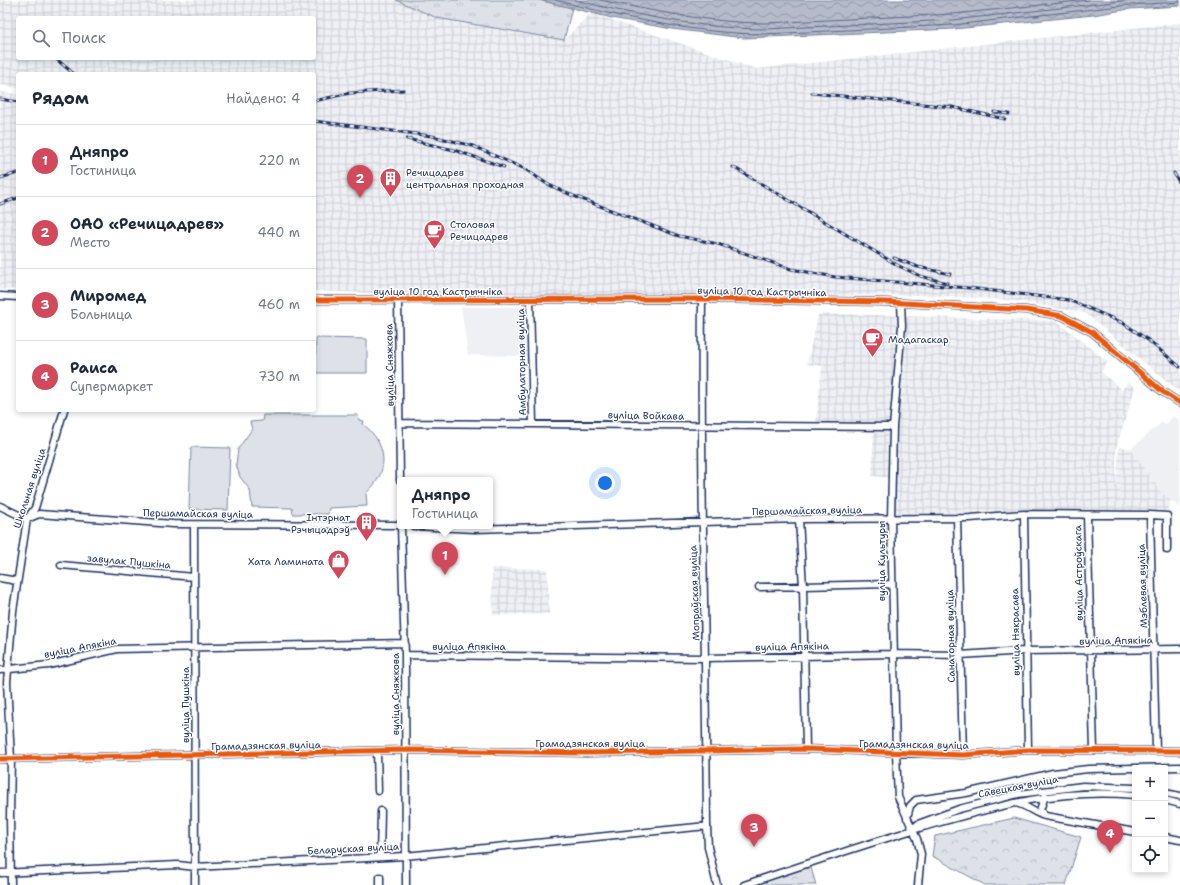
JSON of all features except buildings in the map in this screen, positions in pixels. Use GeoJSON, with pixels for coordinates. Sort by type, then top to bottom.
{"type":"FeatureCollection","features":[{"type":"Feature","properties":{"kind":"street"},"geometry":{"type":"LineString","coordinates":[[0,296],[16,297]]}},
{"type":"Feature","properties":{"kind":"street","name":"вуліца 10 год Кастрычніка"},"geometry":{"type":"LineString","coordinates":[[316,300],[398,298],[530,300],[702,299],[901,303],[1026,310],[1062,316],[1092,332],[1163,392],[1180,403]]}},
{"type":"Feature","properties":{"kind":"street","name":"вуліца Сняжкова"},"geometry":{"type":"LineString","coordinates":[[398,298],[400,477]]}},
{"type":"Feature","properties":{"kind":"street","name":"Мопраўская вуліца"},"geometry":{"type":"LineString","coordinates":[[702,299],[701,426],[706,658],[707,826],[708,847],[717,885]]}},
{"type":"Feature","properties":{"kind":"street","name":"Амбулаторная вуліца"},"geometry":{"type":"LineString","coordinates":[[530,300],[533,423]]}},
{"type":"Feature","properties":{"kind":"street","name":"вуліца Культуры"},"geometry":{"type":"LineString","coordinates":[[901,303],[902,326],[893,427],[891,518],[893,654],[898,798],[917,839],[921,854],[918,885]]}},
{"type":"Feature","properties":{"kind":"street","name":"Школьная вуліца"},"geometry":{"type":"LineString","coordinates":[[11,885],[11,759],[7,682],[17,581],[27,519],[35,508],[63,412]]}},
{"type":"Feature","properties":{"kind":"street","name":"вуліца Войкава"},"geometry":{"type":"LineString","coordinates":[[400,423],[893,427]]}},
{"type":"Feature","properties":{"kind":"street"},"geometry":{"type":"LineString","coordinates":[[0,506],[27,519]]}},
{"type":"Feature","properties":{"kind":"street","name":"Першамайская вуліца"},"geometry":{"type":"LineString","coordinates":[[27,519],[39,514],[194,524],[397,525]]}},
{"type":"Feature","properties":{"kind":"street","name":"Першамайская вуліца"},"geometry":{"type":"LineString","coordinates":[[493,529],[799,519],[958,518],[1024,514],[1150,515],[1167,516],[1167,550]]}},
{"type":"Feature","properties":{"kind":"street","name":"вуліца Някрасава"},"geometry":{"type":"LineString","coordinates":[[1024,514],[1025,651],[1028,750]]}},
{"type":"Feature","properties":{"kind":"street","name":"вуліца Астроўскага"},"geometry":{"type":"LineString","coordinates":[[1087,515],[1094,750]]}},
{"type":"Feature","properties":{"kind":"street","name":"Мэблевая вуліца"},"geometry":{"type":"LineString","coordinates":[[1150,515],[1155,650],[1156,751]]}},
{"type":"Feature","properties":{"kind":"street","name":"Санаторная вуліца"},"geometry":{"type":"LineString","coordinates":[[958,518],[963,755]]}},
{"type":"Feature","properties":{"kind":"street"},"geometry":{"type":"LineString","coordinates":[[799,519],[803,587],[806,749]]}},
{"type":"Feature","properties":{"kind":"street","name":"вуліца Пушкіна"},"geometry":{"type":"LineString","coordinates":[[194,524],[196,885]]}},
{"type":"Feature","properties":{"kind":"street","name":"вуліца Сняжкова"},"geometry":{"type":"LineString","coordinates":[[400,529],[405,655],[406,885]]}},
{"type":"Feature","properties":{"kind":"street","name":"завулак Пушкіна"},"geometry":{"type":"LineString","coordinates":[[62,566],[194,577]]}},
{"type":"Feature","properties":{"kind":"street"},"geometry":{"type":"LineString","coordinates":[[0,578],[17,581]]}},
{"type":"Feature","properties":{"kind":"street"},"geometry":{"type":"LineString","coordinates":[[759,587],[891,584]]}},
{"type":"Feature","properties":{"kind":"street","name":"вуліца Апякіна"},"geometry":{"type":"LineString","coordinates":[[0,670],[49,665],[118,649],[404,643]]}},
{"type":"Feature","properties":{"kind":"street","name":"вуліца Апякіна"},"geometry":{"type":"LineString","coordinates":[[405,655],[706,658],[893,654],[960,655],[1025,651],[1180,649]]}},
{"type":"Feature","properties":{"kind":"street","name":"Грамадзянская вуліца"},"geometry":{"type":"LineString","coordinates":[[0,759],[195,756],[405,750],[586,753],[806,749],[963,755],[1028,750],[1180,751]]}},
{"type":"Feature","properties":{"kind":"street"},"geometry":{"type":"LineString","coordinates":[[377,751],[378,791]]}},
{"type":"Feature","properties":{"kind":"street"},"geometry":{"type":"LineString","coordinates":[[907,818],[910,806],[916,800],[966,793],[1052,773],[1088,769],[1180,767]]}},
{"type":"Feature","properties":{"kind":"street","name":"Савецкая вуліца"},"geometry":{"type":"LineString","coordinates":[[912,830],[918,824],[959,809],[1018,794],[1083,786],[1132,788]]}},
{"type":"Feature","properties":{"kind":"street","name":"Савецкая вуліца"},"geometry":{"type":"LineString","coordinates":[[744,885],[912,830],[1013,802],[1045,796],[1102,793],[1132,795]]}},
{"type":"Feature","properties":{"kind":"street"},"geometry":{"type":"LineString","coordinates":[[1168,794],[1180,796]]}},
{"type":"Feature","properties":{"kind":"street"},"geometry":{"type":"LineString","coordinates":[[1045,796],[1040,810],[1045,816],[1132,831]]}},
{"type":"Feature","properties":{"kind":"street"},"geometry":{"type":"LineString","coordinates":[[1168,801],[1180,804]]}},
{"type":"Feature","properties":{"kind":"street","name":"Савецкая вуліца"},"geometry":{"type":"LineString","coordinates":[[1013,802],[1029,806],[1038,814],[1045,816]]}},
{"type":"Feature","properties":{"kind":"street"},"geometry":{"type":"LineString","coordinates":[[380,857],[381,811]]}},
{"type":"Feature","properties":{"kind":"street","name":"Беларуская вуліца"},"geometry":{"type":"LineString","coordinates":[[0,873],[178,865],[195,867],[405,856],[707,826]]}},
{"type":"Feature","properties":{"kind":"street"},"geometry":{"type":"LineString","coordinates":[[1168,838],[1180,840]]}},
{"type":"Feature","properties":{"kind":"street"},"geometry":{"type":"LineString","coordinates":[[380,877],[380,885]]}},
{"type":"Feature","properties":{"kind":"shaded area"},"geometry":{"type":"Polygon","coordinates":[[[0,0],[396,0],[437,18],[564,40],[591,13],[756,69],[1180,23],[1180,392],[1085,313],[1009,300],[923,295],[517,298],[316,291],[316,72],[16,72],[16,88],[0,85],[0,0]]]}},
{"type":"Feature","properties":{"kind":"shaded area"},"geometry":{"type":"Polygon","coordinates":[[[0,92],[16,94],[16,289],[0,290],[0,92]]]}},
{"type":"Feature","properties":{"kind":"shaded area"},"geometry":{"type":"Polygon","coordinates":[[[461,307],[525,307],[524,356],[468,355],[461,307]]]}},
{"type":"Feature","properties":{"kind":"shaded area"},"geometry":{"type":"Polygon","coordinates":[[[844,314],[1057,321],[1108,362],[1101,372],[1122,390],[1128,382],[1135,388],[1116,448],[1116,491],[1119,446],[1131,449],[1161,492],[1171,500],[1168,511],[894,514],[893,478],[872,476],[874,424],[816,422],[822,366],[807,364],[818,315],[844,314]]]}},
{"type":"Feature","properties":{"kind":"shaded area"},"geometry":{"type":"Polygon","coordinates":[[[1173,416],[1180,420],[1180,508],[1161,492],[1131,449],[1162,422],[1166,425],[1173,416]]]}},
{"type":"Feature","properties":{"kind":"shaded area"},"geometry":{"type":"Polygon","coordinates":[[[492,568],[547,569],[549,614],[493,615],[492,568]]]}},
{"type":"Feature","properties":{"kind":"green space"},"geometry":{"type":"Polygon","coordinates":[[[396,0],[539,0],[572,8],[564,40],[437,18],[396,0]]]}},
{"type":"Feature","properties":{"kind":"green space"},"geometry":{"type":"Polygon","coordinates":[[[316,338],[367,339],[367,373],[316,373],[316,338]]]}},
{"type":"Feature","properties":{"kind":"green space"},"geometry":{"type":"Polygon","coordinates":[[[263,415],[358,415],[359,420],[364,421],[363,424],[377,440],[383,458],[379,476],[374,485],[366,493],[367,506],[329,508],[328,514],[293,514],[292,508],[252,507],[250,490],[240,477],[236,464],[238,449],[252,429],[250,422],[262,421],[263,415]]]}},
{"type":"Feature","properties":{"kind":"green space"},"geometry":{"type":"Polygon","coordinates":[[[191,447],[230,448],[228,510],[189,509],[191,447]]]}},
{"type":"Feature","properties":{"kind":"green space"},"geometry":{"type":"Polygon","coordinates":[[[1014,818],[1081,837],[1066,885],[985,885],[932,856],[935,836],[1014,818]]]}},
{"type":"Feature","properties":{"kind":"green space"},"geometry":{"type":"Polygon","coordinates":[[[810,864],[816,885],[747,885],[810,864]]]}},
{"type":"Feature","properties":{"kind":"water"},"geometry":{"type":"Polygon","coordinates":[[[539,0],[1180,0],[1180,6],[1130,9],[1093,15],[954,29],[744,38],[672,29],[612,18],[539,0]]]}},
{"type":"Feature","properties":{"kind":"railway"},"geometry":{"type":"LineString","coordinates":[[57,60],[72,72]]}},
{"type":"Feature","properties":{"kind":"railway"},"geometry":{"type":"LineString","coordinates":[[316,101],[350,93],[403,90]]}},
{"type":"Feature","properties":{"kind":"railway"},"geometry":{"type":"LineString","coordinates":[[812,93],[952,107],[1005,119]]}},
{"type":"Feature","properties":{"kind":"railway"},"geometry":{"type":"LineString","coordinates":[[0,99],[16,102]]}},
{"type":"Feature","properties":{"kind":"railway"},"geometry":{"type":"LineString","coordinates":[[994,112],[1009,114]]}},
{"type":"Feature","properties":{"kind":"railway"},"geometry":{"type":"LineString","coordinates":[[316,121],[432,136],[473,146],[525,169],[547,184],[571,195],[679,236],[718,244],[791,269],[835,277],[969,288],[1069,300],[1123,323],[1148,340],[1180,367]]}},
{"type":"Feature","properties":{"kind":"railway"},"geometry":{"type":"LineString","coordinates":[[407,139],[454,150],[504,167]]}},
{"type":"Feature","properties":{"kind":"railway"},"geometry":{"type":"LineString","coordinates":[[733,167],[899,266],[920,276],[947,283]]}},
{"type":"Feature","properties":{"kind":"railway"},"geometry":{"type":"LineString","coordinates":[[1174,173],[1180,184]]}},
{"type":"Feature","properties":{"kind":"railway"},"geometry":{"type":"LineString","coordinates":[[0,178],[16,174]]}},
{"type":"Feature","properties":{"kind":"railway"},"geometry":{"type":"LineString","coordinates":[[0,204],[16,199]]}},
{"type":"Feature","properties":{"kind":"railway"},"geometry":{"type":"LineString","coordinates":[[894,258],[918,267],[950,274]]}},
{"type":"Feature","properties":{"kind":"cycle path"},"geometry":{"type":"LineString","coordinates":[[316,300],[702,299],[886,302],[1026,310],[1062,316],[1092,332],[1163,392],[1180,403]]}},
{"type":"Feature","properties":{"kind":"cycle path"},"geometry":{"type":"LineString","coordinates":[[0,759],[405,750],[586,753],[806,749],[963,755],[1028,750],[1180,751]]}},
{"type":"Feature","properties":{"kind":"place","name":"ОАО «Речицадрев»"},"geometry":{"type":"Point","coordinates":[360,198]}},
{"type":"Feature","properties":{"kind":"place","name":"Речицадрев центральная проходная"},"geometry":{"type":"Point","coordinates":[390,198]}},
{"type":"Feature","properties":{"kind":"place","name":"Столовая Речицадрев"},"geometry":{"type":"Point","coordinates":[435,250]}},
{"type":"Feature","properties":{"kind":"place","name":"Мадагаскар"},"geometry":{"type":"Point","coordinates":[872,358]}},
{"type":"Feature","properties":{"kind":"place","name":"Інтэрнат Рэчыцадрэў"},"geometry":{"type":"Point","coordinates":[366,542]}},
{"type":"Feature","properties":{"kind":"place","name":"Дняпро"},"geometry":{"type":"Point","coordinates":[445,575]}},
{"type":"Feature","properties":{"kind":"place","name":"Хата Ламината"},"geometry":{"type":"Point","coordinates":[339,580]}},
{"type":"Feature","properties":{"kind":"place","name":"Миромед"},"geometry":{"type":"Point","coordinates":[754,847]}},
{"type":"Feature","properties":{"kind":"place","name":"Раиса"},"geometry":{"type":"Point","coordinates":[1110,853]}}]}
